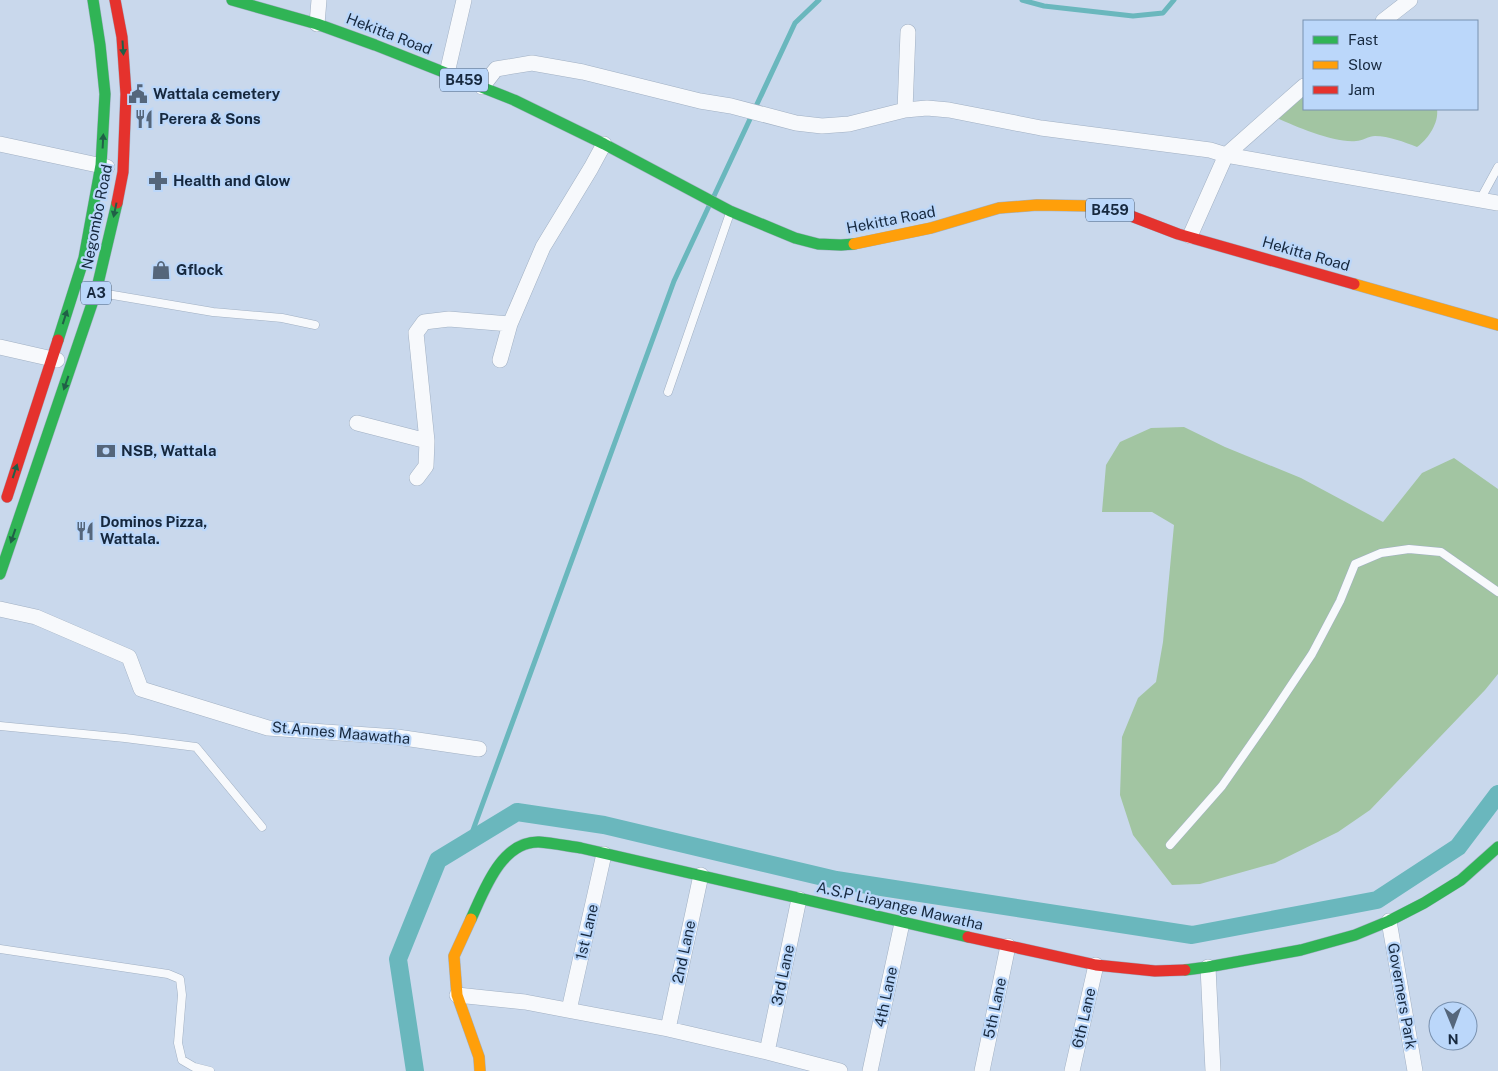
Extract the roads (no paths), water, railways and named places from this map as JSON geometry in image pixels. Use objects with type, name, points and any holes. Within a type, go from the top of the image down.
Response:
[{"type":"main road","name":"Negombo Road","points":[[3,509],[84,258],[102,165],[105,94],[93,0]]},
{"type":"main road","name":"Negombo Road","points":[[0,574],[96,292],[123,172],[126,94],[122,37],[115,0]]},
{"type":"main road","name":"Hekitta Road","points":[[232,0],[317,24],[514,100],[604,144],[730,211],[795,238],[818,244],[834,245],[881,240],[1000,208],[1037,205],[1095,206],[1126,214],[1178,234],[1498,325]]},
{"type":"main road","name":"A.S.P Liayange Mawatha","points":[[480,1071],[479,1057],[457,995],[454,956],[491,876],[515,848],[537,842],[580,848],[902,923],[1096,965],[1155,970],[1181,970],[1301,950],[1355,935],[1389,921],[1424,903],[1461,880],[1498,848]]},
{"type":"street","points":[[317,24],[319,0]]},
{"type":"street","points":[[447,73],[464,0]]},
{"type":"street","points":[[1384,20],[1410,0]]},
{"type":"street","points":[[905,110],[908,32]]},
{"type":"street","points":[[482,87],[496,69],[532,63],[583,72],[700,102],[731,106],[796,123],[822,126],[848,124],[905,110],[928,108],[949,110],[1041,128],[1210,150],[1226,156],[1498,203]]},
{"type":"street","points":[[1190,236],[1226,156],[1303,87]]},
{"type":"street","points":[[0,144],[102,165],[123,172]]},
{"type":"street","points":[[500,360],[510,324],[544,247],[604,144]]},
{"type":"street","points":[[417,478],[426,466],[427,441],[416,333],[424,322],[432,321],[449,320],[510,324]]},
{"type":"street","points":[[0,347],[72,364]]},
{"type":"street","points":[[357,423],[427,441]]},
{"type":"street","name":"St.Annes Maawatha","points":[[0,609],[36,617],[129,657],[141,689],[268,728],[397,737],[479,749]]},
{"type":"street","name":"1st Lane","points":[[569,1010],[604,854]]},
{"type":"street","name":"2nd Lane","points":[[668,1029],[701,875]]},
{"type":"street","name":"3rd Lane","points":[[767,1052],[799,899]]},
{"type":"street","name":"Governers Park","points":[[1389,921],[1415,1071]]},
{"type":"street","name":"4th Lane","points":[[870,1071],[902,923]]},
{"type":"street","name":"5th Lane","points":[[982,1071],[1008,946]]},
{"type":"street","name":"6th Lane","points":[[1072,1071],[1096,965]]},
{"type":"street","points":[[1208,966],[1212,1071]]},
{"type":"street","points":[[457,995],[525,1002],[668,1029],[840,1071]]},
{"type":"lane","points":[[1480,200],[1498,166]]},
{"type":"lane","points":[[668,392],[730,211]]},
{"type":"lane","points":[[96,292],[213,312],[282,318],[315,325]]},
{"type":"lane","points":[[1170,844],[1222,786],[1312,654],[1340,601],[1355,564],[1380,553],[1409,549],[1441,552],[1498,592]]},
{"type":"lane","points":[[0,726],[196,747],[262,827]]},
{"type":"lane","points":[[0,949],[168,974],[180,979],[182,995],[178,1043],[182,1060],[194,1067],[210,1071]]},
{"type":"waterway","points":[[714,196],[795,23],[819,0]]},
{"type":"waterway","points":[[1022,0],[1044,6],[1133,16],[1163,13],[1174,0]]},
{"type":"waterway","points":[[469,841],[674,281],[709,206]]},
{"type":"waterway","points":[[415,1071],[398,959],[438,860],[517,812],[604,825],[836,880],[1192,935],[1377,900],[1458,847],[1498,794]]},
{"type":"place","name":"Wattala cemetery","points":[[138,94]]},
{"type":"place","name":"Perera & Sons","points":[[144,119]]},
{"type":"place","name":"Health and Glow","points":[[158,181]]},
{"type":"place","name":"Gflock","points":[[161,270]]},
{"type":"place","name":"NSB, Wattala","points":[[106,451]]},
{"type":"place","name":"Dominos Pizza, Wattala.","points":[[85,531]]}]
